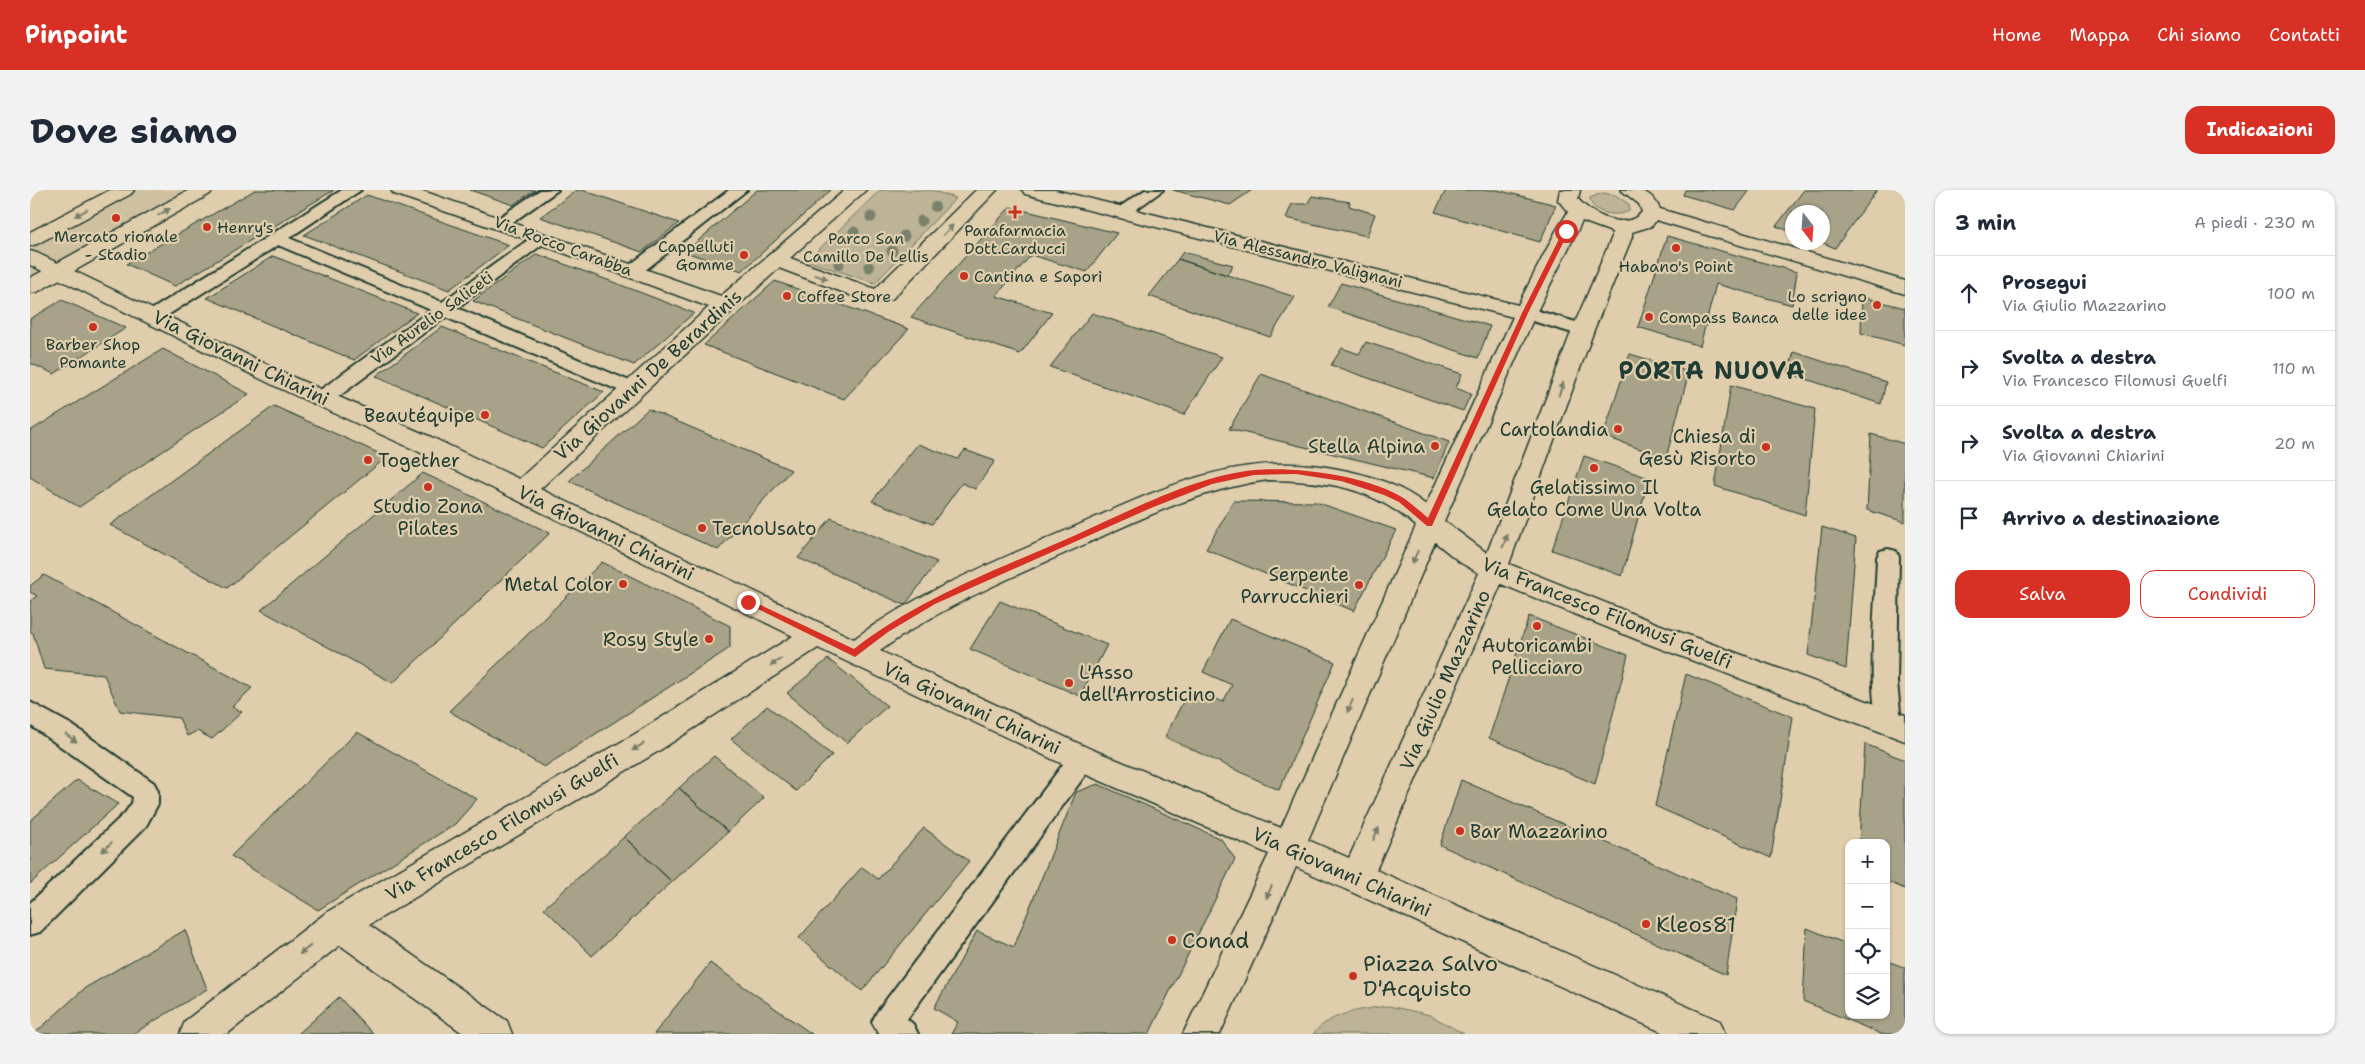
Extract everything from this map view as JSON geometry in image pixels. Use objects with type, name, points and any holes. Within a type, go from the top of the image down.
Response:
[{"type":"street","points":[[30,240],[124,190]]},
{"type":"street","points":[[30,287],[203,190]]},
{"type":"street","name":"Via Rocco Carabba","points":[[401,190],[541,238],[724,305]]},
{"type":"street","name":"Via Giovanni De Berardinis","points":[[522,491],[724,305],[856,190]]},
{"type":"street","points":[[775,260],[874,296],[885,294],[987,190]]},
{"type":"street","name":"Via Alessandro Valignani","points":[[1032,190],[1525,313]]},
{"type":"street","points":[[1638,192],[1647,201],[1652,213]]},
{"type":"street","points":[[1570,196],[1598,222],[1622,227],[1643,223],[1652,213]]},
{"type":"street","points":[[1201,1034],[1264,903],[1430,524],[1525,313],[1566,231],[1570,196]]},
{"type":"street","points":[[1652,213],[1905,288]]},
{"type":"street","name":"Via Giulio Mazzarino","points":[[1356,879],[1494,569],[1583,330],[1622,236],[1622,227]]},
{"type":"street","name":"Via Giovanni Chiarini","points":[[30,257],[522,491],[855,654],[1082,759],[1288,847],[1668,1026],[1707,1034]]},
{"type":"street","name":"Via Francesco Filomusi Guelfi","points":[[855,654],[885,630],[932,602],[1148,506],[1211,482],[1263,472],[1296,471],[1342,478],[1386,493],[1402,500],[1458,548],[1494,569],[1659,636],[1897,725]]},
{"type":"street","name":"Via Francesco Filomusi Guelfi","points":[[198,1034],[339,924],[646,743],[817,635]]},
{"type":"street","points":[[339,924],[494,1034]]},
{"type":"lane","points":[[154,316],[354,190]]},
{"type":"lane","points":[[500,224],[550,190]]},
{"type":"lane","points":[[1120,213],[1155,190]]},
{"type":"lane","points":[[633,271],[734,191]]},
{"type":"lane","points":[[275,238],[632,389]]},
{"type":"lane","name":"Via Aurelio Saliceti","points":[[323,398],[541,238]]},
{"type":"lane","name":"Via Alessandro Valignani","points":[[1525,313],[1583,330]]},
{"type":"lane","points":[[1888,557],[1885,682],[1897,725]]},
{"type":"lane","points":[[30,712],[64,732],[145,791],[147,799],[143,809],[134,821],[30,922]]},
{"type":"lane","points":[[903,1034],[887,1022],[1082,759]]},
{"type":"shaded area","name":"Mercato rionale - Stadio","points":[[127,190],[203,190],[30,286],[30,245]]},
{"type":"green space","name":"Parco San Camillo De Lellis","points":[[880,190],[930,190],[956,198],[875,283],[807,261]]},
{"type":"green space","points":[[1602,193],[1615,195],[1629,204],[1629,211],[1611,214],[1599,211],[1591,203],[1590,198]]},
{"type":"green space","points":[[1389,1006],[1430,1015],[1464,1034],[1313,1034],[1320,1027],[1338,1016],[1358,1010]]},
{"type":"building","points":[[255,190],[334,190],[175,286],[126,264]]},
{"type":"building","points":[[470,190],[535,190],[513,205]]},
{"type":"building","points":[[577,190],[582,190],[679,223],[642,252],[540,217]]},
{"type":"building","points":[[757,190],[831,190],[742,271],[685,252]]},
{"type":"building","points":[[1173,190],[1252,190],[1230,205]]},
{"type":"building","points":[[1446,190],[1497,190],[1556,205],[1540,242],[1435,212]]},
{"type":"building","points":[[1685,190],[1750,190],[1735,210],[1683,195]]},
{"type":"building","points":[[1804,190],[1877,190],[1835,248],[1830,246],[1830,205],[1792,205]]},
{"type":"building","points":[[367,195],[509,245],[449,290],[304,235]]},
{"type":"building","points":[[1312,196],[1350,202],[1349,206],[1375,214],[1367,236],[1286,218],[1292,204],[1307,204]]},
{"type":"building","points":[[1010,207],[1117,233],[1087,272],[1031,255],[996,296],[1052,313],[1020,354],[911,317]]},
{"type":"building","points":[[1785,214],[1785,229],[1776,226]]},
{"type":"building","points":[[1667,236],[1797,272],[1792,305],[1716,284],[1700,346],[1638,327]]},
{"type":"building","points":[[1183,252],[1233,265],[1227,275],[1178,259]]},
{"type":"building","points":[[537,254],[694,313],[634,365],[473,301]]},
{"type":"building","points":[[273,256],[417,313],[354,360],[207,298]]},
{"type":"building","points":[[1178,259],[1295,297],[1270,337],[1149,296]]},
{"type":"building","points":[[775,281],[909,329],[844,399],[704,345]]},
{"type":"building","points":[[1341,283],[1490,326],[1478,358],[1328,307]]},
{"type":"building","points":[[1862,297],[1905,308],[1905,345],[1861,333]]},
{"type":"building","points":[[62,300],[126,328],[54,374],[30,363],[30,319]]},
{"type":"building","points":[[1092,313],[1222,357],[1184,415],[1050,367]]},
{"type":"building","points":[[442,327],[604,392],[542,448],[376,376]]},
{"type":"building","points":[[1366,342],[1462,374],[1456,388],[1471,394],[1463,411],[1331,365],[1342,348],[1359,354]]},
{"type":"building","points":[[163,349],[249,394],[79,507],[30,477],[30,431]]},
{"type":"building","points":[[1794,352],[1886,382],[1881,404],[1788,373]]},
{"type":"building","points":[[1630,354],[1689,372],[1666,458],[1603,436]]},
{"type":"building","points":[[1261,374],[1449,442],[1434,478],[1229,429]]},
{"type":"building","name":"Chiesa di Gesù Risorto","points":[[1731,385],[1815,409],[1805,515],[1715,486]]},
{"type":"building","points":[[274,406],[387,457],[227,588],[110,525]]},
{"type":"building","points":[[648,409],[791,470],[718,550],[569,481]]},
{"type":"building","points":[[1871,434],[1905,444],[1905,522],[1867,510]]},
{"type":"building","points":[[918,444],[958,459],[965,450],[995,461],[975,489],[962,483],[932,524],[872,501]]},
{"type":"building","points":[[1584,456],[1649,478],[1622,576],[1552,550]]},
{"type":"building","points":[[423,473],[550,533],[393,683],[261,610]]},
{"type":"building","points":[[1234,501],[1316,502],[1396,530],[1354,611],[1206,549]]},
{"type":"building","points":[[831,518],[937,562],[905,605],[798,558]]},
{"type":"building","points":[[1822,527],[1856,538],[1846,669],[1808,655]]},
{"type":"building","points":[[602,562],[730,626],[730,648],[544,767],[449,711]]},
{"type":"building","points":[[44,575],[252,688],[232,707],[242,712],[212,739],[197,731],[187,736],[179,718],[120,711],[104,675],[44,669],[33,633],[30,632],[30,601],[37,596],[30,592],[30,586]]},
{"type":"building","points":[[1000,601],[1107,645],[1080,696],[970,649]]},
{"type":"building","points":[[1529,616],[1628,655],[1595,784],[1489,738]]},
{"type":"building","points":[[1230,619],[1335,662],[1279,790],[1165,737],[1190,688],[1223,702],[1232,685],[1203,672]]},
{"type":"building","points":[[828,659],[887,706],[847,743],[787,693]]},
{"type":"building","points":[[1686,674],[1793,717],[1771,858],[1655,806]]},
{"type":"building","points":[[767,706],[832,755],[796,791],[731,739]]},
{"type":"building","points":[[357,732],[477,799],[455,824],[318,910],[231,856]]},
{"type":"building","points":[[1865,744],[1905,760],[1905,889],[1890,883],[1890,839],[1859,839]]},
{"type":"building","points":[[714,756],[764,798],[728,832],[679,788]]},
{"type":"building","points":[[77,780],[118,804],[30,884],[30,821]]},
{"type":"building","points":[[1461,780],[1737,899],[1726,975],[1440,845]]},
{"type":"building","points":[[1098,784],[1221,839],[1235,859],[1149,1034],[951,1034],[958,1022],[934,1008],[977,931],[1014,947],[1076,792]]},
{"type":"building","points":[[679,788],[728,832],[672,882],[624,837]]},
{"type":"building","points":[[924,828],[969,861],[862,991],[799,938],[862,867],[878,879]]},
{"type":"building","points":[[624,837],[672,882],[592,956],[544,908]]},
{"type":"building","points":[[1807,928],[1845,943],[1845,1019],[1803,1001]]},
{"type":"building","points":[[185,930],[207,989],[133,1034],[34,1034],[85,988]]},
{"type":"building","points":[[1890,962],[1905,968],[1905,1034],[1881,1034],[1846,1019],[1890,1019]]},
{"type":"building","points":[[710,963],[812,1034],[654,1034]]},
{"type":"building","points":[[339,997],[373,1034],[298,1034]]},
{"type":"place","name":"Parafarmacia Dott.Carducci","points":[[1015,212]]},
{"type":"place","name":"Mercato rionale - Stadio","points":[[116,218]]},
{"type":"place","name":"Henry's","points":[[207,227]]},
{"type":"place","name":"Habano's Point","points":[[1676,248]]},
{"type":"place","name":"Cappelluti Gomme","points":[[744,255]]},
{"type":"place","name":"Cantina e Sapori","points":[[964,276]]},
{"type":"place","name":"Coffee Store","points":[[787,296]]},
{"type":"place","name":"Lo scrigno delle idee","points":[[1877,305]]},
{"type":"place","name":"Compass Banca","points":[[1649,317]]},
{"type":"place","name":"Barber Shop Pomante","points":[[93,327]]},
{"type":"place","name":"Beautéquipe","points":[[485,415]]},
{"type":"place","name":"Cartolandia","points":[[1618,429]]},
{"type":"place","name":"Stella Alpina","points":[[1435,446]]},
{"type":"place","name":"Chiesa di Gesù Risorto","points":[[1766,447]]},
{"type":"place","name":"Together","points":[[368,460]]},
{"type":"place","name":"Gelatissimo Il Gelato Come Una Volta","points":[[1594,468]]},
{"type":"place","name":"Studio Zona Pilates","points":[[428,487]]},
{"type":"place","name":"TecnoUsato","points":[[702,528]]},
{"type":"place","name":"Metal Color","points":[[623,584]]},
{"type":"place","name":"Serpente Parrucchieri","points":[[1359,585]]},
{"type":"place","name":"Autoricambi Pellicciaro","points":[[1537,626]]},
{"type":"place","name":"Rosy Style","points":[[709,639]]},
{"type":"place","name":"L'Asso dell'Arrosticino","points":[[1069,683]]},
{"type":"place","name":"Bar Mazzarino","points":[[1460,831]]},
{"type":"place","name":"Kleos81","points":[[1646,924]]},
{"type":"place","name":"Conad","points":[[1172,940]]},
{"type":"place","name":"Piazza Salvo D'Acquisto","points":[[1353,976]]},
{"type":"district","name":"PORTA NUOVA","points":[[1712,371]]},
{"type":"route","points":[[748,602],[855,654],[885,630],[932,602],[1148,506],[1211,482],[1254,472],[1296,471],[1342,478],[1402,500],[1430,524],[1525,313],[1566,231]]}]
